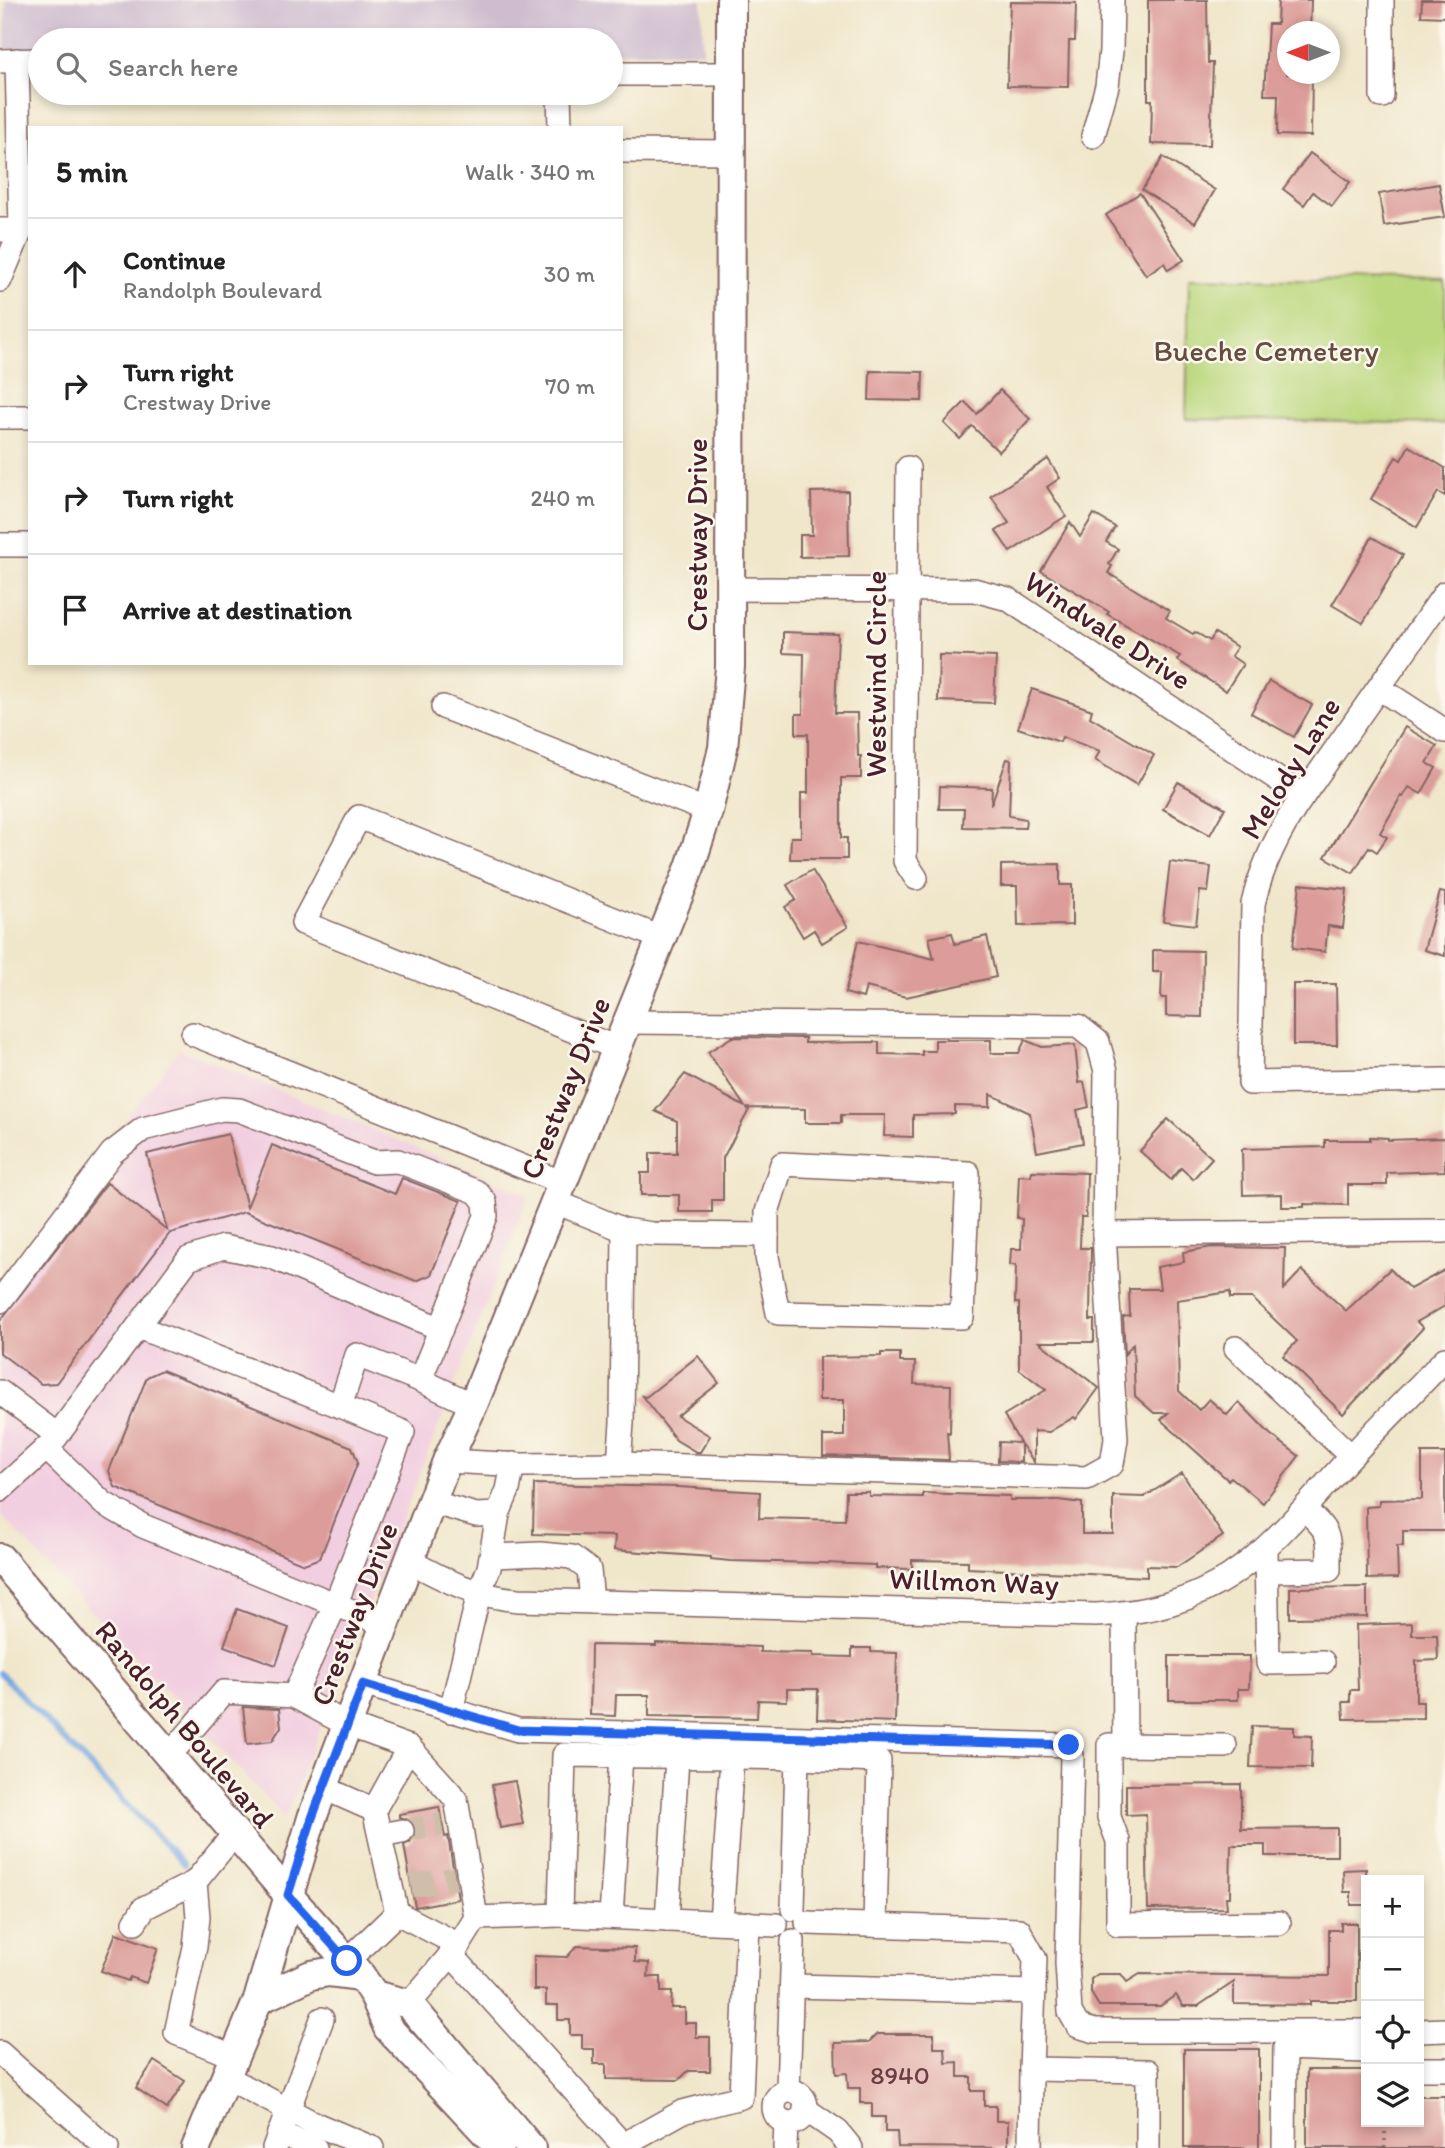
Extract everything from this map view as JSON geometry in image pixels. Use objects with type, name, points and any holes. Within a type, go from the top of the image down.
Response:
[{"type":"main road","name":"Crestway Drive","points":[[196,2148],[258,2000],[288,1895],[324,1788],[447,1461],[473,1405],[690,867],[708,811],[723,748],[730,667],[731,0]]},
{"type":"main road","name":"Randolph Boulevard","points":[[0,1558],[361,1977],[388,2028],[500,2148]]},
{"type":"main road","points":[[258,2000],[311,1975],[329,1972],[361,1977],[409,2004],[531,2148]]},
{"type":"main road","points":[[413,2055],[475,2148]]},
{"type":"street","points":[[1093,136],[1107,86],[1112,0]]},
{"type":"street","points":[[1382,0],[1382,96]]},
{"type":"street","points":[[0,280],[10,230],[25,203],[10,179],[8,60],[28,60]]},
{"type":"street","points":[[623,74],[730,74]]},
{"type":"street","points":[[559,105],[560,126]]},
{"type":"street","points":[[623,151],[730,152]]},
{"type":"street","points":[[0,417],[28,417]]},
{"type":"street","name":"Westwind Circle","points":[[908,468],[905,861],[916,878]]},
{"type":"street","points":[[0,545],[28,545]]},
{"type":"street","name":"Windvale Drive","points":[[729,589],[974,590],[1008,599],[1303,796]]},
{"type":"street","name":"Melody Lane","points":[[1445,593],[1283,825],[1270,852],[1257,886],[1254,904],[1250,1083],[1445,1080]]},
{"type":"street","points":[[1379,688],[1445,731]]},
{"type":"street","points":[[443,707],[708,811]]},
{"type":"street","points":[[617,1048],[303,923],[359,817],[661,938]]},
{"type":"street","points":[[447,1461],[1087,1478],[1112,1464],[1116,1439],[1104,1234],[1106,1071],[1098,1042],[1078,1026],[627,1022]]},
{"type":"street","points":[[193,1034],[559,1192],[624,1230],[652,1234],[767,1235]]},
{"type":"street","points":[[0,1301],[112,1153],[143,1129],[222,1109],[239,1110],[374,1162],[398,1161],[448,1178],[477,1192],[485,1202],[486,1216],[420,1380]]},
{"type":"street","points":[[782,1164],[968,1173],[962,1317],[778,1313],[767,1257],[767,1235],[767,1212],[782,1164]]},
{"type":"street","points":[[619,1464],[622,1423],[624,1230]]},
{"type":"street","points":[[1104,1234],[1445,1231]]},
{"type":"street","points":[[0,1490],[52,1441],[188,1259],[223,1247],[272,1257],[441,1329]]},
{"type":"street","points":[[138,1327],[403,1432],[335,1603],[294,1696]]},
{"type":"street","points":[[1236,1348],[1351,1456]]},
{"type":"street","points":[[340,1406],[357,1355],[473,1405]]},
{"type":"street","name":"Willmon Way","points":[[410,1561],[465,1589],[494,1598],[1124,1614],[1173,1604],[1242,1569],[1266,1560],[1304,1509],[1351,1456],[1445,1359]]},
{"type":"street","points":[[0,1392],[52,1441],[103,1503],[143,1526],[386,1625]]},
{"type":"street","points":[[451,1711],[479,1593],[492,1556],[498,1514],[508,1490],[513,1464]]},
{"type":"street","points":[[432,1502],[476,1515],[498,1514]]},
{"type":"street","points":[[1304,1509],[1324,1527],[1329,1536],[1329,1570],[1266,1560],[1268,1663],[1323,1662]]},
{"type":"street","points":[[492,1556],[540,1554],[572,1557],[589,1570],[592,1602]]},
{"type":"street","points":[[1124,1614],[1125,1745]]},
{"type":"street","points":[[363,1684],[518,1730],[1069,1745],[1072,1756],[1067,1962],[1070,2012],[1078,2025],[1095,2031],[1361,2031]]},
{"type":"street","points":[[169,1756],[224,1692],[294,1696],[348,1724],[409,1747],[456,1799],[451,1822],[462,1877],[476,1918]]},
{"type":"street","points":[[1225,1746],[1110,1745],[1110,1817],[1118,1841],[1118,1925],[1279,1923]]},
{"type":"street","points":[[374,1810],[409,1747]]},
{"type":"street","points":[[560,1915],[564,1755],[879,1761],[875,1925]]},
{"type":"street","points":[[611,1917],[621,1756]]},
{"type":"street","points":[[722,1922],[732,1757]]},
{"type":"street","points":[[667,1920],[677,1758]]},
{"type":"street","points":[[797,1759],[800,1916],[806,1933],[798,1940],[783,1939],[776,1925],[779,1915],[800,1916],[875,1925],[1020,1930],[1035,1959],[1030,2148]]},
{"type":"street","points":[[324,1788],[374,1810],[391,1833],[400,1897],[361,1977]]},
{"type":"street","points":[[135,1922],[144,1908],[195,1882],[235,1833]]},
{"type":"street","points":[[195,1882],[198,1917],[195,1947],[176,2033],[230,2067],[288,2111],[372,2148]]},
{"type":"street","points":[[400,1897],[455,1950],[623,2145],[682,2112],[741,2097],[783,2105],[798,2121],[806,2109],[838,2132],[851,2148]]},
{"type":"street","points":[[476,1918],[560,1915],[776,1925]]},
{"type":"street","points":[[409,2004],[455,1950],[476,1918]]},
{"type":"street","points":[[741,2097],[748,1923]]},
{"type":"street","points":[[785,2148],[783,2105],[793,1941]]},
{"type":"street","points":[[792,1986],[1034,1992]]},
{"type":"street","points":[[315,2148],[277,2140],[322,2019]]},
{"type":"street","points":[[1424,2031],[1445,2030]]},
{"type":"street","points":[[1284,2148],[1285,2048],[1361,2051]]},
{"type":"street","points":[[0,2053],[107,2148]]},
{"type":"street","points":[[1031,2069],[1148,2071],[1148,2148]]},
{"type":"street","points":[[1424,2069],[1445,2069]]},
{"type":"path","points":[[1385,2127],[1385,2148]]},
{"type":"shaded area","points":[[6,0],[702,0],[703,52],[623,52],[623,28],[28,28],[28,50],[5,50]]},
{"type":"shaded area","points":[[179,1049],[529,1195],[285,1818],[0,1514],[0,1287]]},
{"type":"green space","name":"Bueche Cemetery","points":[[1189,277],[1445,282],[1445,424],[1186,419]]},
{"type":"building","points":[[1148,0],[1207,0],[1208,63],[1213,63],[1210,145],[1151,144]]},
{"type":"building","points":[[1278,0],[1311,0],[1310,21],[1277,21]]},
{"type":"building","points":[[1422,0],[1445,0],[1445,17],[1421,16]]},
{"type":"building","points":[[1010,2],[1076,3],[1075,41],[1069,41],[1068,87],[1007,86]]},
{"type":"building","points":[[1268,24],[1277,24],[1277,84],[1312,84],[1311,136],[1277,135],[1278,95],[1264,95]]},
{"type":"building","points":[[1310,153],[1350,182],[1332,206],[1313,192],[1304,205],[1283,189]]},
{"type":"building","points":[[1163,157],[1215,190],[1195,223],[1142,190]]},
{"type":"building","points":[[1439,184],[1445,217],[1384,226],[1379,194]]},
{"type":"building","points":[[1140,193],[1184,260],[1168,270],[1164,263],[1146,275],[1106,215]]},
{"type":"building","points":[[870,371],[923,372],[922,401],[869,400]]},
{"type":"building","points":[[1000,390],[1030,419],[999,452],[972,426],[960,439],[944,423],[965,402],[977,414]]},
{"type":"building","points":[[1409,446],[1445,468],[1445,496],[1438,492],[1417,527],[1371,499],[1396,457],[1401,460]]},
{"type":"building","points":[[1048,459],[1060,478],[1047,487],[1066,516],[1010,552],[996,531],[1009,523],[991,496]]},
{"type":"building","points":[[848,491],[849,556],[800,557],[800,535],[812,535],[811,492]]},
{"type":"building","points":[[1094,514],[1115,527],[1106,542],[1118,549],[1109,564],[1112,566],[1108,573],[1170,611],[1166,618],[1193,634],[1195,632],[1210,641],[1215,633],[1237,647],[1231,656],[1243,664],[1226,691],[1177,660],[1180,656],[1107,614],[1109,612],[1041,571],[1070,522],[1080,537]]},
{"type":"building","points":[[1372,537],[1403,555],[1363,623],[1332,605]]},
{"type":"building","points":[[783,632],[838,634],[835,713],[857,713],[858,756],[861,756],[861,778],[841,778],[841,838],[847,838],[847,859],[790,859],[791,837],[801,837],[801,793],[808,793],[808,734],[796,734],[796,714],[803,714],[804,654],[783,653]]},
{"type":"building","points":[[939,655],[996,657],[994,703],[938,701]]},
{"type":"building","points":[[1269,681],[1312,705],[1294,737],[1251,713]]},
{"type":"building","points":[[1032,689],[1092,710],[1090,717],[1154,755],[1137,785],[1095,760],[1100,751],[1062,737],[1060,742],[1018,728]]},
{"type":"building","points":[[1405,727],[1437,746],[1427,763],[1436,768],[1421,794],[1409,787],[1403,797],[1401,796],[1380,833],[1387,837],[1377,852],[1369,847],[1353,873],[1325,857]]},
{"type":"building","points":[[1007,759],[1011,760],[1009,816],[1026,819],[1025,828],[963,827],[964,809],[939,809],[940,786],[992,788],[991,805]]},
{"type":"building","points":[[1178,782],[1225,808],[1210,835],[1163,809]]},
{"type":"building","points":[[1170,862],[1211,867],[1208,892],[1200,891],[1196,925],[1163,921]]},
{"type":"building","points":[[1060,864],[1060,885],[1072,885],[1072,925],[1018,926],[1017,886],[1001,886],[1001,865]]},
{"type":"building","points":[[812,870],[848,927],[822,943],[814,930],[803,937],[785,907],[796,900],[787,885]]},
{"type":"building","points":[[1300,884],[1347,889],[1343,928],[1328,926],[1325,952],[1293,948]]},
{"type":"building","points":[[1440,892],[1445,893],[1445,956],[1424,950]]},
{"type":"building","points":[[952,933],[955,944],[987,936],[996,977],[906,997],[866,987],[863,998],[845,993],[858,941],[934,959],[929,938]]},
{"type":"building","points":[[1153,950],[1203,951],[1202,1017],[1166,1016],[1166,998],[1161,998],[1162,972],[1153,972]]},
{"type":"building","points":[[1293,984],[1336,984],[1337,1045],[1293,1045]]},
{"type":"building","points":[[732,1037],[805,1038],[805,1043],[879,1042],[879,1054],[922,1055],[922,1051],[935,1051],[935,1040],[991,1040],[991,1053],[1019,1053],[1025,1040],[1042,1047],[1075,1045],[1079,1083],[1084,1082],[1089,1107],[1077,1110],[1083,1143],[1037,1152],[1030,1113],[990,1094],[990,1107],[955,1106],[955,1114],[913,1115],[913,1137],[884,1136],[885,1115],[841,1115],[841,1123],[805,1123],[805,1109],[747,1108],[749,1110],[723,1158],[723,1200],[712,1200],[712,1212],[679,1212],[679,1195],[641,1195],[641,1173],[650,1173],[650,1153],[677,1153],[677,1121],[655,1111],[685,1074],[745,1107],[708,1052]]},
{"type":"building","points":[[1168,1119],[1212,1158],[1193,1179],[1181,1168],[1171,1180],[1140,1151]]},
{"type":"building","points":[[228,1134],[247,1207],[272,1145],[395,1194],[402,1178],[461,1201],[431,1275],[416,1281],[245,1212],[170,1233],[56,1383],[41,1384],[0,1353],[0,1321],[107,1183],[167,1230],[147,1154]]},
{"type":"building","points":[[1370,1137],[1388,1140],[1445,1138],[1445,1171],[1387,1173],[1387,1185],[1348,1185],[1348,1205],[1304,1204],[1304,1207],[1282,1207],[1282,1194],[1243,1195],[1242,1149],[1325,1147],[1325,1140],[1370,1140]]},
{"type":"building","points":[[1032,1171],[1087,1173],[1086,1217],[1081,1217],[1080,1248],[1091,1248],[1090,1320],[1094,1320],[1094,1342],[1039,1342],[1099,1388],[1076,1419],[1074,1417],[1049,1432],[1034,1431],[1034,1462],[1021,1444],[1021,1462],[998,1461],[999,1442],[1020,1443],[1004,1415],[1046,1390],[1019,1369],[1016,1265],[1010,1265],[1011,1249],[1021,1249],[1022,1219],[1017,1218],[1019,1175],[1031,1176]]},
{"type":"building","points":[[1212,1247],[1285,1248],[1284,1289],[1302,1270],[1346,1311],[1390,1269],[1410,1289],[1445,1270],[1445,1306],[1417,1322],[1423,1328],[1343,1414],[1283,1356],[1297,1341],[1252,1298],[1230,1298],[1230,1292],[1177,1300],[1179,1391],[1199,1410],[1209,1399],[1227,1415],[1239,1402],[1270,1434],[1299,1456],[1263,1503],[1231,1477],[1228,1480],[1161,1420],[1168,1413],[1154,1413],[1135,1396],[1133,1344],[1125,1354],[1123,1317],[1130,1316],[1129,1289],[1160,1289],[1157,1267],[1184,1262],[1183,1252]]},
{"type":"building","points":[[881,1353],[900,1353],[900,1362],[915,1362],[914,1384],[951,1385],[950,1433],[947,1432],[949,1460],[823,1456],[823,1436],[844,1436],[844,1400],[819,1400],[819,1357],[881,1356]]},
{"type":"building","points":[[698,1356],[719,1383],[677,1416],[710,1436],[700,1452],[696,1452],[676,1440],[642,1396],[646,1397]]},
{"type":"building","points":[[162,1370],[352,1447],[358,1462],[320,1558],[304,1564],[115,1487],[109,1471],[147,1377]]},
{"type":"building","points":[[1422,1453],[1445,1453],[1445,1531],[1403,1531],[1403,1546],[1397,1546],[1398,1578],[1367,1579],[1366,1507],[1379,1506],[1379,1500],[1422,1499]]},
{"type":"building","points":[[1182,1473],[1223,1536],[1177,1567],[1147,1566],[1147,1577],[968,1568],[968,1561],[912,1560],[912,1569],[875,1568],[875,1565],[730,1561],[711,1557],[614,1550],[615,1536],[533,1534],[534,1484],[760,1492],[759,1518],[845,1520],[846,1492],[869,1492],[869,1496],[923,1497],[923,1493],[1010,1496],[1010,1500],[1058,1500],[1082,1503],[1082,1534],[1113,1534],[1113,1496],[1144,1497]]},
{"type":"building","points":[[1367,1587],[1367,1617],[1290,1618],[1290,1588]]},
{"type":"building","points":[[237,1609],[289,1628],[276,1665],[224,1646]]},
{"type":"building","points":[[1412,1623],[1412,1635],[1437,1635],[1438,1660],[1416,1661],[1416,1702],[1423,1702],[1423,1718],[1344,1719],[1343,1702],[1350,1702],[1350,1690],[1358,1690],[1356,1625]]},
{"type":"building","points":[[656,1643],[760,1647],[760,1652],[813,1653],[813,1656],[852,1657],[852,1648],[897,1653],[895,1722],[817,1719],[818,1689],[787,1689],[787,1701],[758,1700],[757,1718],[649,1716],[649,1695],[616,1695],[615,1716],[590,1715],[591,1645],[656,1646]]},
{"type":"building","points":[[1169,1656],[1250,1656],[1249,1689],[1238,1689],[1238,1700],[1169,1700]]},
{"type":"building","points":[[243,1707],[279,1709],[281,1727],[272,1741],[247,1744]]},
{"type":"building","points":[[1252,1726],[1294,1727],[1294,1735],[1312,1736],[1311,1768],[1250,1767]]},
{"type":"building","points":[[515,1781],[523,1824],[500,1828],[492,1785]]},
{"type":"building","points":[[1241,1784],[1241,1829],[1337,1828],[1337,1856],[1265,1856],[1265,1845],[1231,1845],[1230,1897],[1226,1897],[1227,1908],[1148,1909],[1146,1814],[1126,1815],[1126,1785]]},
{"type":"building","points":[[439,1807],[445,1837],[448,1836],[458,1899],[415,1907],[404,1845],[415,1836],[416,1828],[412,1821],[399,1817],[399,1814]]},
{"type":"building","points":[[1366,1869],[1366,1875],[1361,1875],[1361,1905],[1351,1905],[1351,1892],[1344,1892],[1343,1870]]},
{"type":"building","points":[[1341,1923],[1357,1923],[1357,2001],[1310,2001],[1310,2005],[1234,2004],[1234,1982],[1198,2006],[1183,2006],[1176,1995],[1160,2006],[1099,2006],[1091,1993],[1091,1979],[1098,1974],[1121,1974],[1127,1982],[1140,1974],[1329,1976],[1329,1930],[1341,1930]]},
{"type":"building","points":[[116,1933],[158,1948],[146,1983],[130,1977],[128,1981],[101,1971]]},
{"type":"building","points":[[577,1946],[635,1948],[635,1962],[649,1963],[648,1977],[661,1977],[661,1992],[672,1992],[671,2008],[685,2008],[685,2023],[696,2023],[696,2037],[710,2037],[710,2071],[688,2071],[679,2080],[606,2079],[606,2064],[594,2064],[594,2049],[582,2049],[582,2035],[570,2035],[570,2020],[558,2020],[558,2005],[546,2005],[546,1990],[534,1990],[534,1956],[567,1957]]},
{"type":"building","points":[[877,2034],[934,2034],[934,2048],[945,2048],[946,2063],[958,2062],[958,2077],[971,2077],[971,2091],[984,2091],[984,2106],[996,2106],[996,2121],[1008,2121],[1008,2148],[898,2147],[897,2132],[885,2132],[885,2117],[872,2117],[872,2103],[860,2103],[860,2088],[848,2088],[847,2073],[836,2074],[835,2043],[869,2042]]},
{"type":"building","points":[[1184,2049],[1259,2049],[1259,2148],[1184,2148]]},
{"type":"building","points":[[154,2061],[185,2081],[167,2109],[136,2088]]},
{"type":"building","points":[[1307,2070],[1361,2070],[1361,2127],[1424,2127],[1424,2096],[1445,2096],[1445,2148],[1307,2148]]},
{"type":"waterway","points":[[0,1673],[184,1864]]},
{"type":"tunnel","points":[[402,1831],[442,1824]]},
{"type":"tunnel","points":[[411,1886],[455,1878]]},
{"type":"route","points":[[347,1961],[288,1895],[312,1818],[363,1684],[518,1730],[1069,1745]]}]
